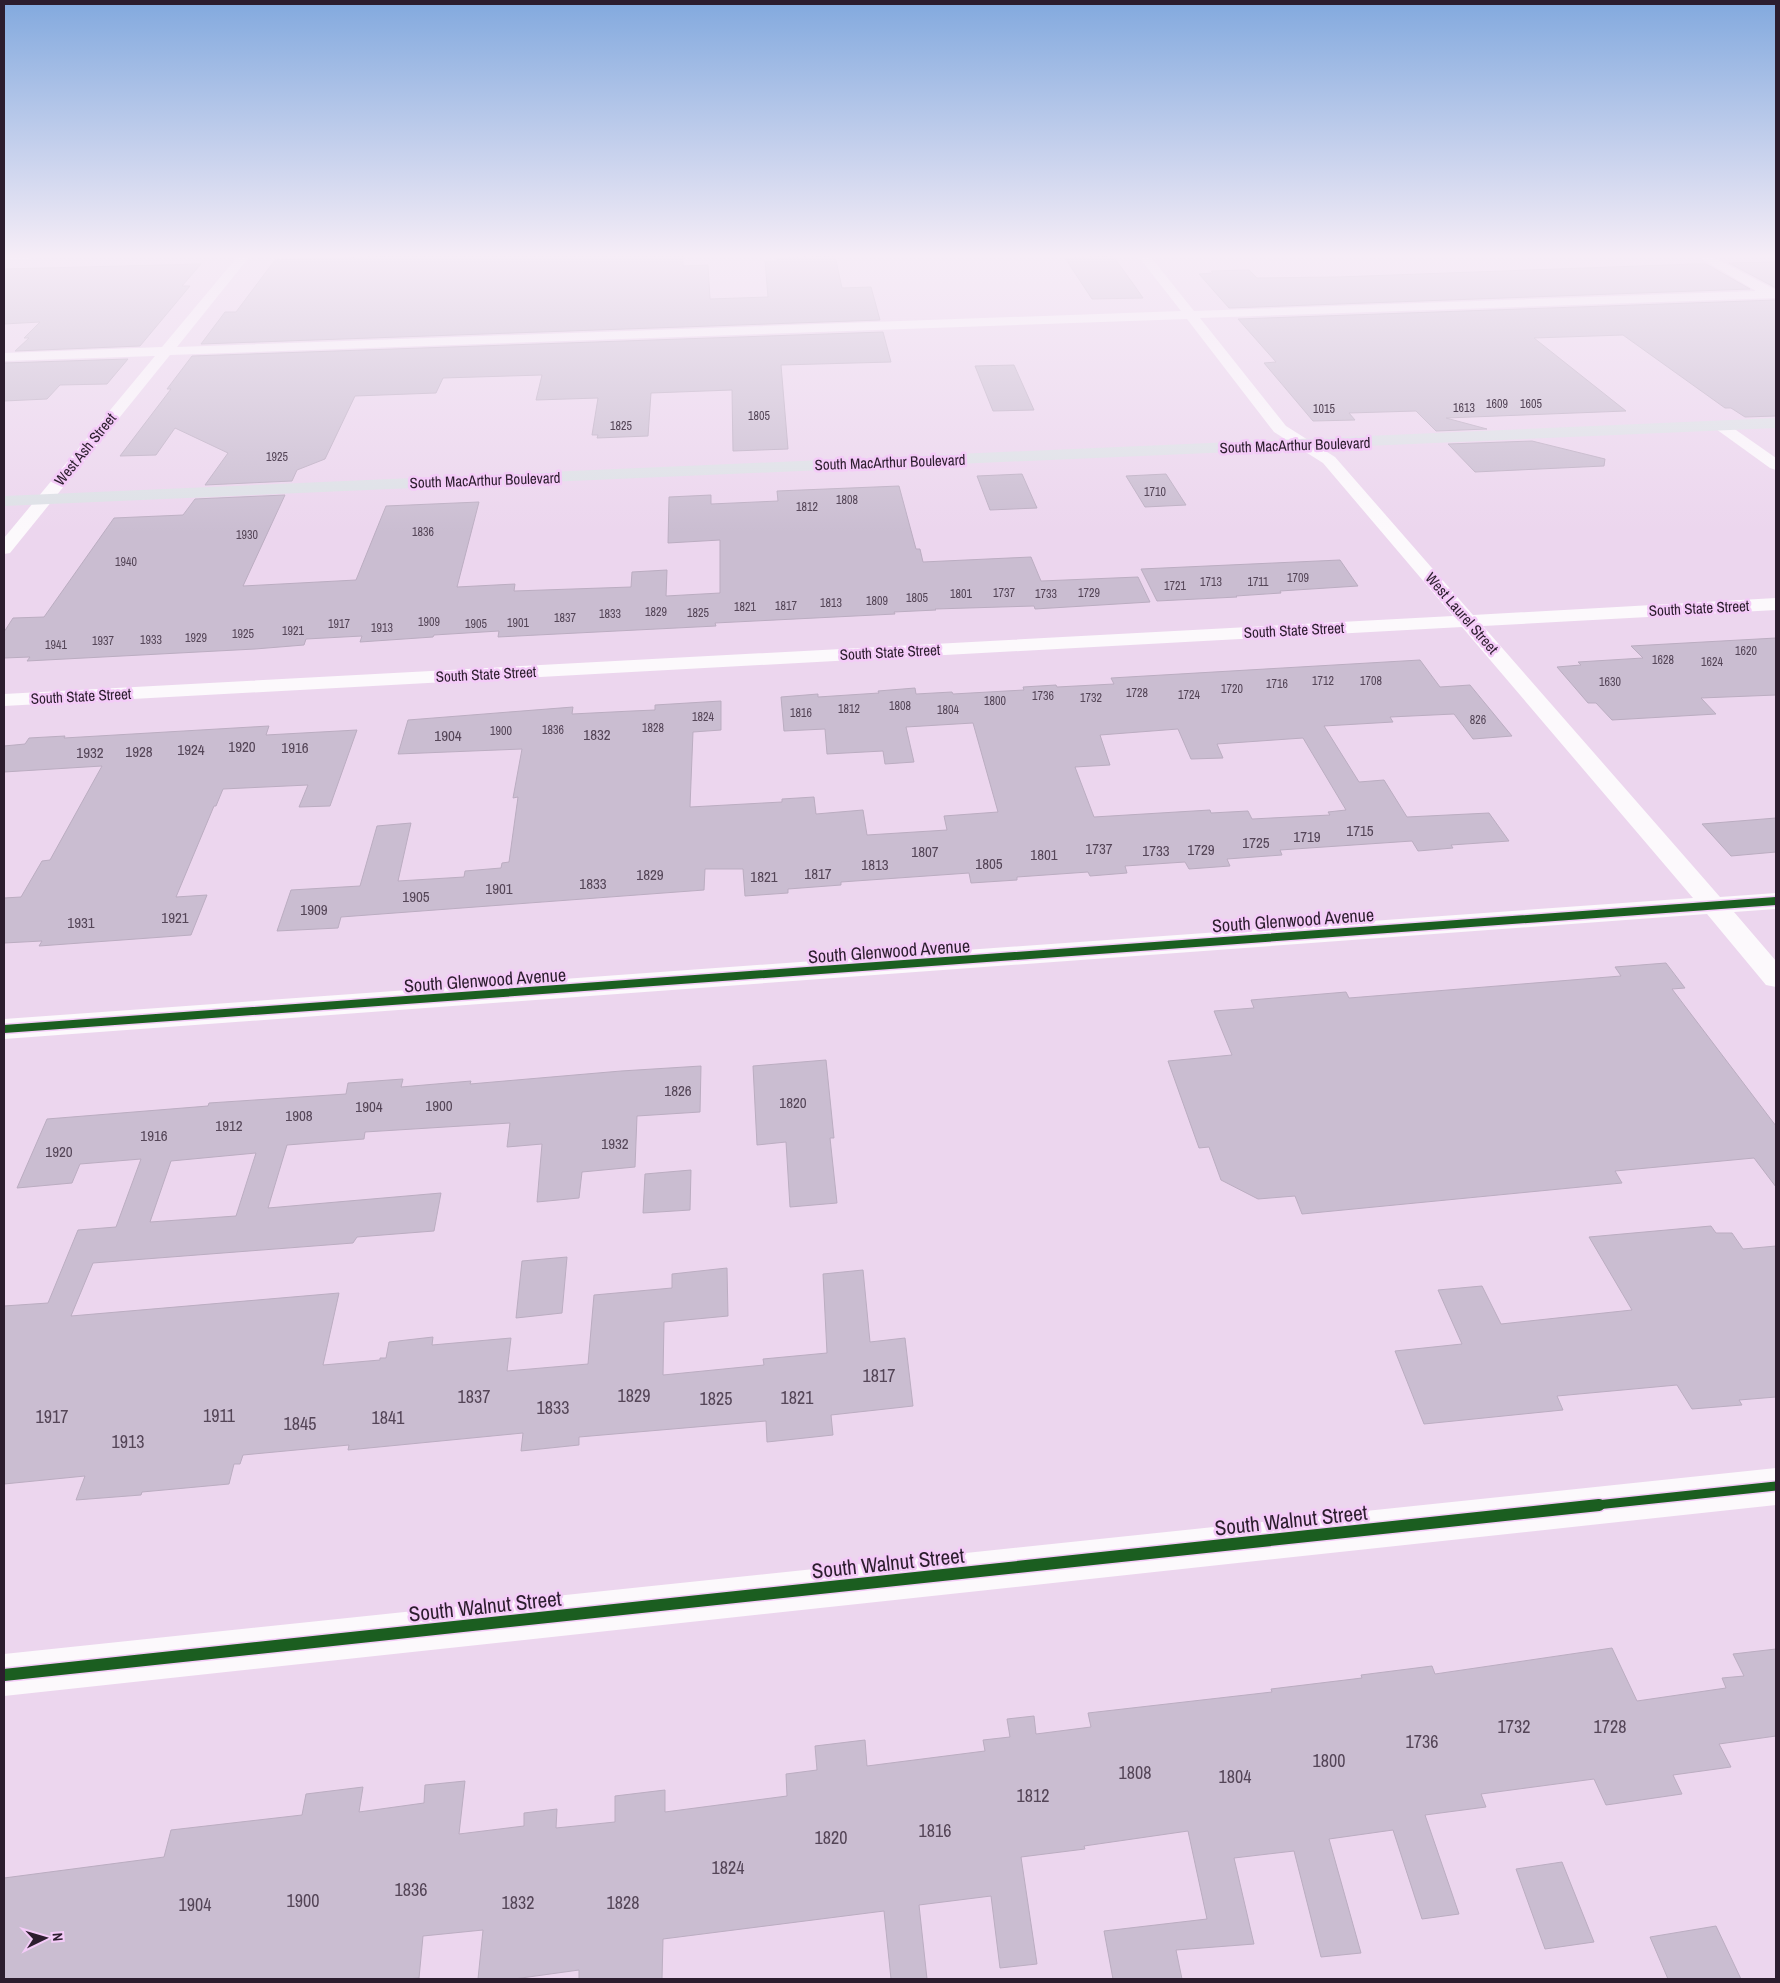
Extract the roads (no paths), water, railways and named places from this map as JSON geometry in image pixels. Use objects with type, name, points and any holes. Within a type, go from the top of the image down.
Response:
[{"type":"main road","name":"South MacArthur Boulevard","points":[[4,501],[1776,423]]},
{"type":"street","name":"West Ash Street","points":[[4,550],[167,349]]},
{"type":"street","points":[[4,357],[260,349]]},
{"type":"street","name":"West Laurel Street","points":[[1217,349],[1280,428],[1330,460],[1776,978]]},
{"type":"street","points":[[1721,426],[1776,465]]},
{"type":"street","name":"South State Street","points":[[4,700],[1776,604]]},
{"type":"street","name":"South Glenwood Avenue","points":[[4,1029],[1776,901]]},
{"type":"street","name":"South Walnut Street","points":[[4,1675],[1776,1486]]}]
